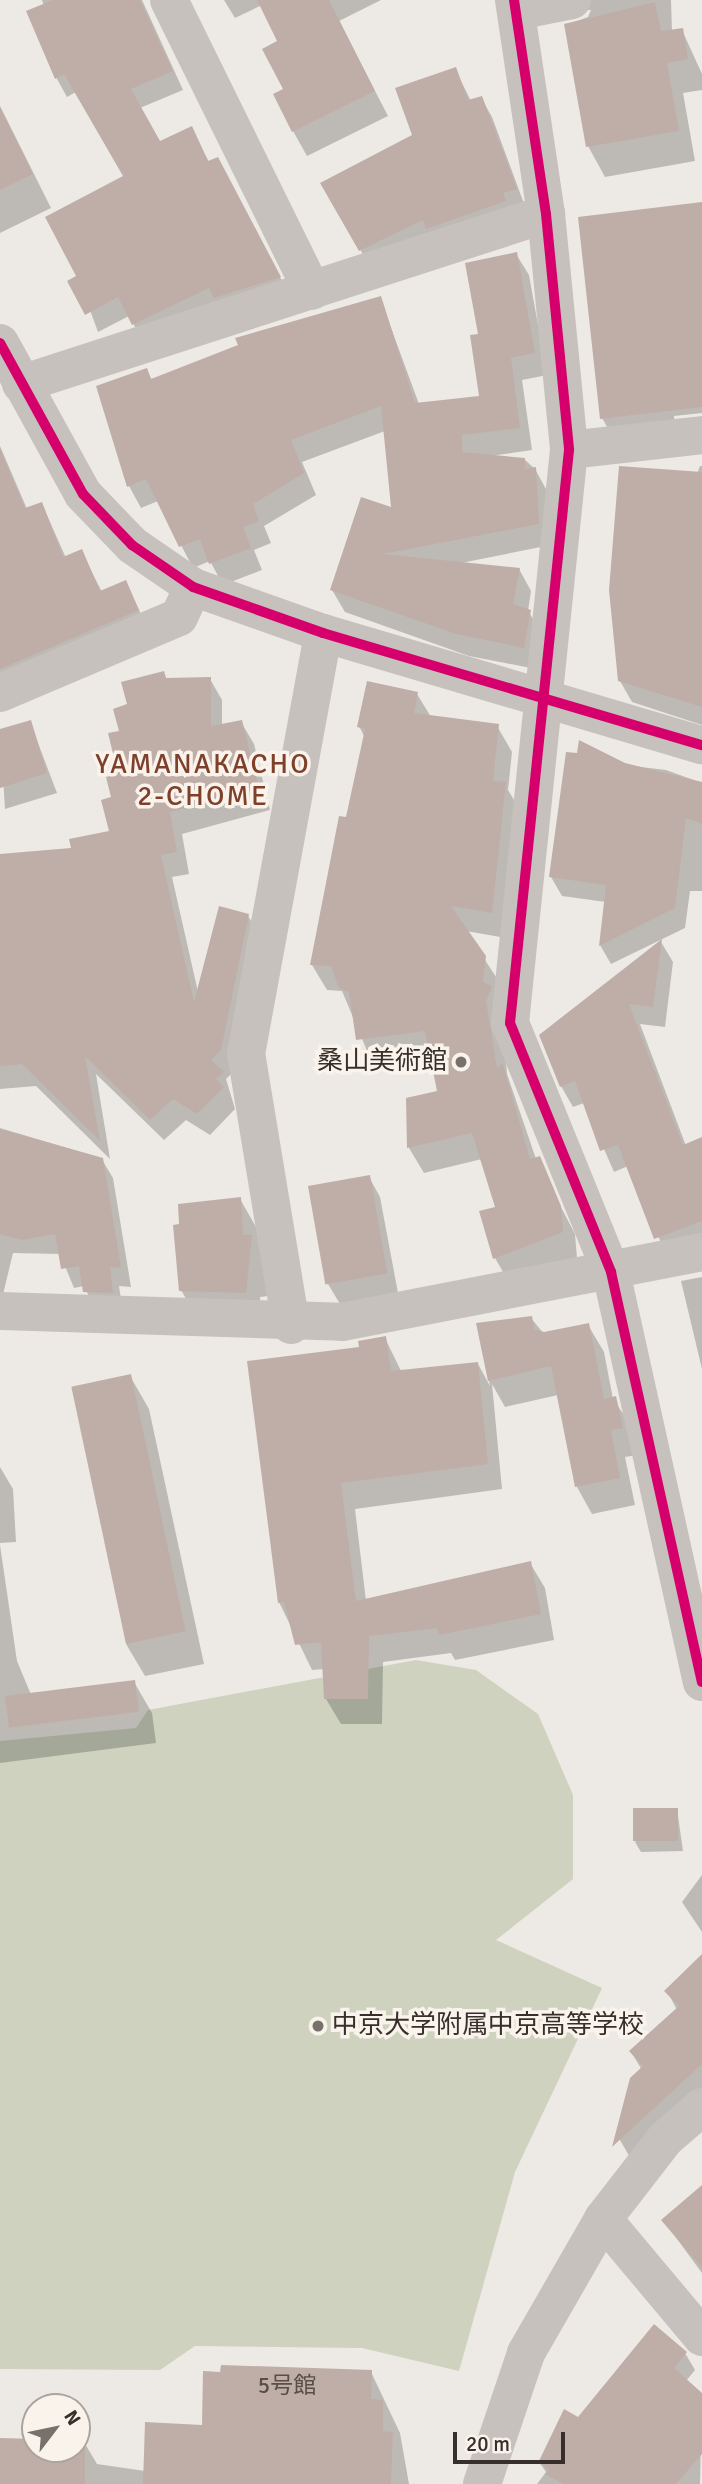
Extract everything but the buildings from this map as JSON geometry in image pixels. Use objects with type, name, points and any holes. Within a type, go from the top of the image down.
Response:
[{"type":"street","points":[[169,0],[312,291]]},
{"type":"street","points":[[572,0],[516,5],[546,214],[569,450],[510,1023],[611,1272],[702,1682]]},
{"type":"street","points":[[21,384],[546,214]]},
{"type":"street","points":[[0,343],[65,466],[106,521],[193,587],[324,633],[545,695],[702,745]]},
{"type":"street","points":[[569,450],[702,435]]},
{"type":"street","points":[[0,693],[179,617],[193,587]]},
{"type":"street","points":[[291,1325],[246,1054],[324,633]]},
{"type":"street","points":[[0,1311],[197,1314],[291,1325],[342,1322],[611,1272],[702,1252]]},
{"type":"street","points":[[482,2484],[526,2353],[603,2220],[665,2139],[702,2107]]},
{"type":"street","points":[[603,2220],[702,2337]]},
{"type":"green space","name":"中京大学附属中京高等学校","points":[[416,1660],[476,1670],[538,1714],[573,1795],[573,1879],[496,1940],[602,1988],[515,2172],[459,2371],[362,2348],[195,2346],[160,2370],[0,2369],[0,1741],[136,1728],[148,1710]]},
{"type":"cycle path","points":[[514,0],[546,214],[569,450],[510,1023],[611,1272],[702,1682]]},
{"type":"cycle path","points":[[0,343],[83,494],[132,545],[193,587],[323,633],[702,745]]},
{"type":"place","name":"桑山美術館","points":[[461,1062]]},
{"type":"place","name":"中京大学附属中京高等学校","points":[[318,2026]]},
{"type":"district","name":"YAMANAKACHO 2-CHOME","points":[[203,780]]}]
